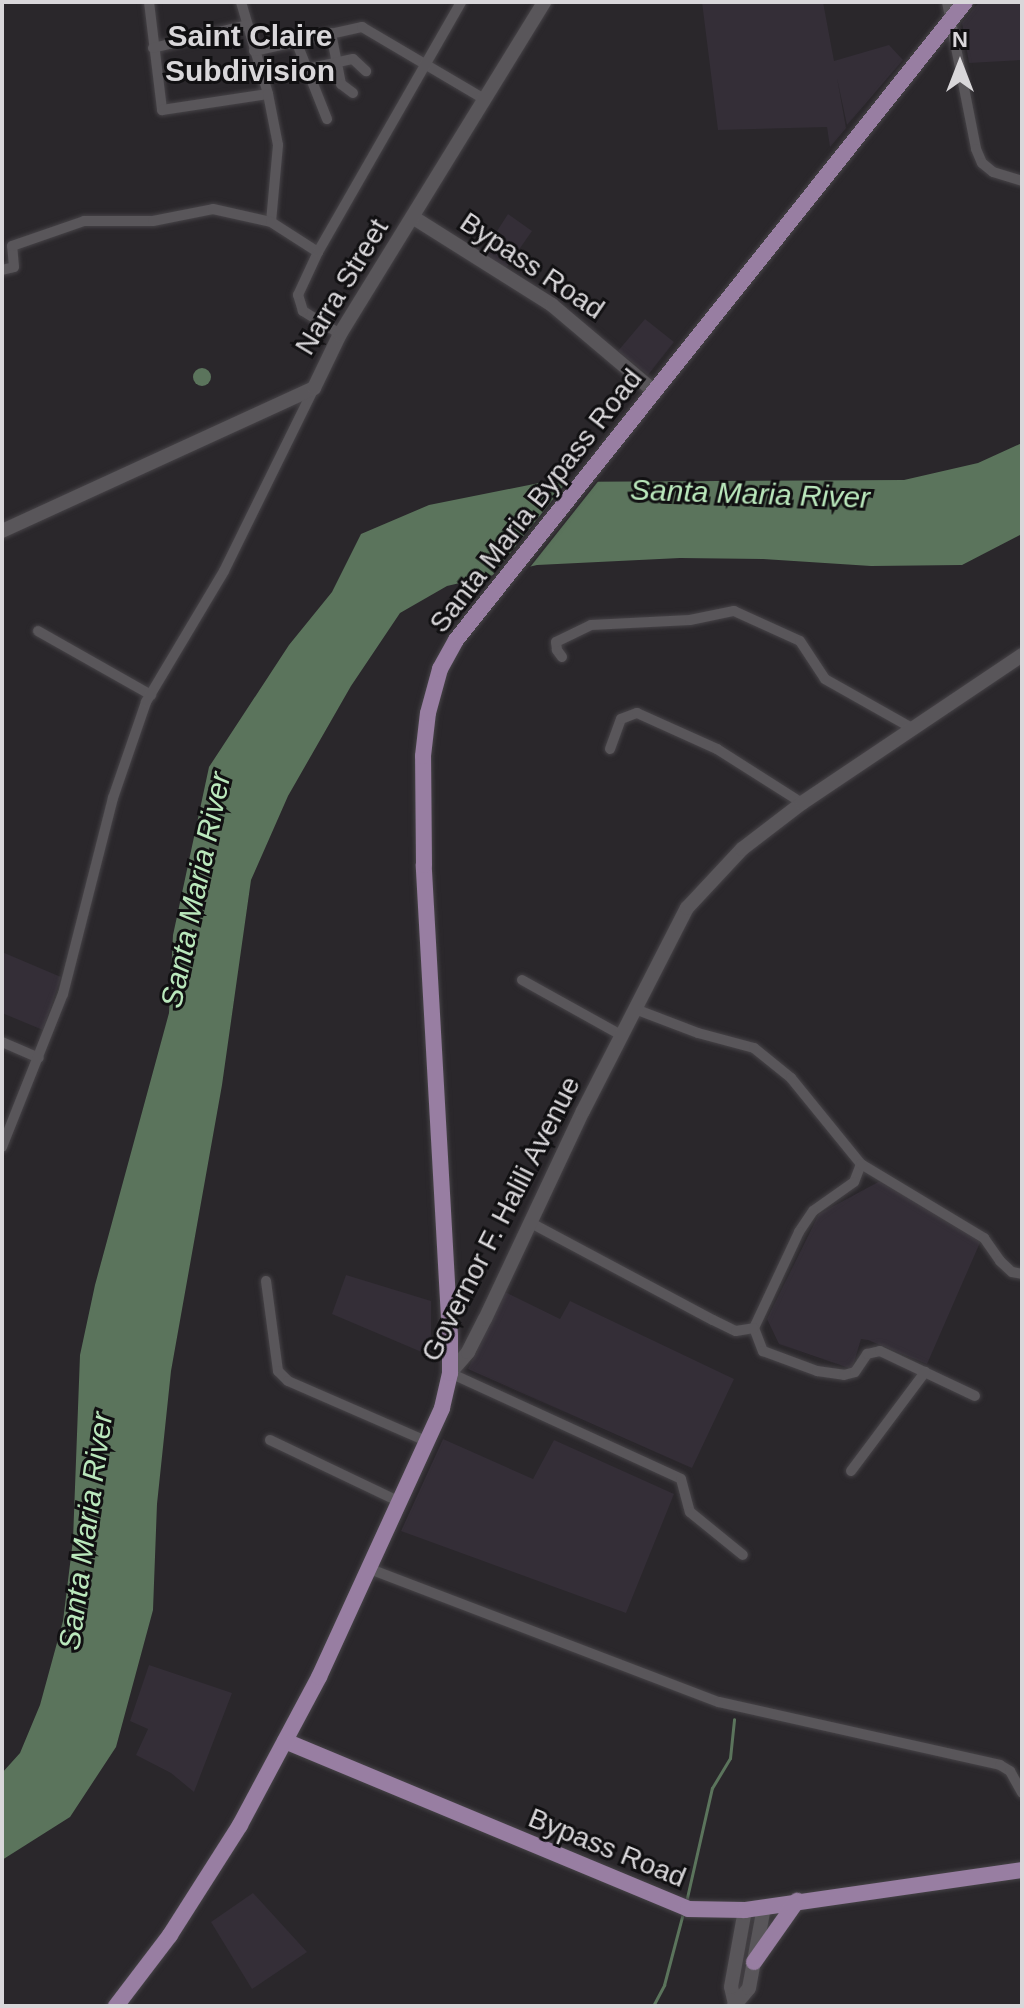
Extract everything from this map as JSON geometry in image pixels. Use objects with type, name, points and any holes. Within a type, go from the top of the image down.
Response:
[{"type":"main road","name":"Narra Street","points":[[2,531],[314,388],[340,334],[544,2]]},
{"type":"main road","name":"Santa Maria Bypass Road","points":[[450,1373],[424,865],[423,756],[428,713],[440,669],[479,613],[965,2]]},
{"type":"main road","name":"Bypass Road","points":[[414,218],[552,305],[655,392]]},
{"type":"main road","name":"Governor F. Halili Avenue","points":[[116,2006],[170,1935],[218,1863],[285,1741],[370,1569],[428,1442],[442,1408],[450,1373],[468,1352],[621,1035],[694,899],[742,849],[802,803],[1022,655]]},
{"type":"main road","name":"Bypass Road","points":[[285,1741],[680,1906],[745,1910],[1022,1870]]},
{"type":"main road","points":[[754,1962],[797,1901]]},
{"type":"main road","points":[[734,2005],[749,1988],[764,1907]]},
{"type":"main road","points":[[734,2005],[731,1987],[745,1910]]},
{"type":"street","points":[[150,2],[162,110],[268,94]]},
{"type":"street","points":[[241,2],[268,94],[278,145],[271,222]]},
{"type":"street","points":[[340,334],[303,311],[298,295],[318,252],[461,2]]},
{"type":"street","points":[[947,2],[976,149],[982,163],[993,172],[1022,181]]},
{"type":"street","points":[[153,48],[247,25]]},
{"type":"street","points":[[254,51],[362,27],[484,99]]},
{"type":"street","points":[[331,33],[341,84],[353,93]]},
{"type":"street","points":[[296,41],[327,119]]},
{"type":"street","points":[[307,69],[353,59],[366,71]]},
{"type":"street","points":[[2,270],[14,267],[12,246],[84,221],[153,221],[213,209],[271,222],[318,252]]},
{"type":"street","points":[[2,1147],[63,994],[113,798],[151,695],[224,571],[314,388]]},
{"type":"street","points":[[562,657],[556,642],[591,625],[690,620],[734,611],[800,641],[825,679],[912,728]]},
{"type":"street","points":[[38,631],[151,695]]},
{"type":"street","points":[[610,749],[621,719],[637,713],[717,749],[802,803]]},
{"type":"street","points":[[522,980],[621,1035]]},
{"type":"street","points":[[635,1009],[698,1033],[754,1048],[791,1078],[861,1164],[984,1238],[1000,1261],[1012,1272],[1022,1274]]},
{"type":"street","points":[[2,1042],[39,1058]]},
{"type":"street","points":[[861,1164],[854,1182],[808,1216],[754,1328],[763,1351],[817,1371],[844,1375],[855,1372],[867,1354],[874,1350],[975,1396]]},
{"type":"street","points":[[531,1223],[736,1331],[754,1328]]},
{"type":"street","points":[[266,1281],[278,1371],[288,1381],[428,1442]]},
{"type":"street","points":[[851,1471],[925,1372]]},
{"type":"street","points":[[450,1373],[681,1479],[690,1512],[743,1555]]},
{"type":"street","points":[[270,1440],[400,1502]]},
{"type":"street","points":[[370,1569],[719,1702],[1000,1765],[1010,1771],[1022,1793]]},
{"type":"shaded area","points":[[702,2],[823,2],[834,61],[889,45],[903,60],[847,125],[837,78],[846,128],[830,147],[827,127],[718,130]]},
{"type":"shaded area","points":[[979,2],[1022,2],[1022,60],[969,63],[962,23]]},
{"type":"shaded area","points":[[508,214],[532,231],[504,271],[481,256]]},
{"type":"shaded area","points":[[645,319],[674,342],[648,375],[618,351]]},
{"type":"shaded area","points":[[2,952],[61,977],[43,1030],[2,1013]]},
{"type":"shaded area","points":[[882,1180],[982,1238],[927,1364],[861,1339],[852,1369],[779,1344],[767,1319],[819,1214]]},
{"type":"shaded area","points":[[346,1275],[431,1301],[431,1356],[332,1314]]},
{"type":"shaded area","points":[[505,1292],[560,1319],[570,1301],[734,1379],[692,1468],[468,1369]]},
{"type":"shaded area","points":[[443,1439],[533,1479],[554,1440],[674,1494],[626,1613],[401,1531]]},
{"type":"shaded area","points":[[149,1665],[232,1693],[194,1792],[171,1773],[136,1755],[148,1729],[130,1721]]},
{"type":"shaded area","points":[[253,1893],[307,1952],[252,1989],[211,1922]]},
{"type":"water","points":[[202,368],[211,377],[202,386],[193,377]]},
{"type":"water","name":"Santa Maria River","points":[[1022,443],[1022,534],[962,565],[871,566],[763,559],[680,558],[537,565],[447,586],[400,613],[351,686],[288,796],[251,880],[222,1085],[171,1371],[157,1504],[153,1610],[116,1747],[70,1817],[2,1860],[2,1773],[20,1753],[40,1705],[63,1621],[73,1540],[80,1355],[95,1285],[169,1013],[173,935],[209,767],[289,645],[332,592],[361,534],[429,505],[544,482],[904,480],[978,463]]},
{"type":"pier","points":[[569,479],[600,479],[527,571],[489,580]]},
{"type":"waterway","points":[[686,1902],[712,1788],[730,1758],[734,1719]]},
{"type":"waterway","points":[[653,2006],[664,1985],[683,1913]]},
{"type":"district","name":"Saint Claire Subdivision","points":[[250,53]]}]
